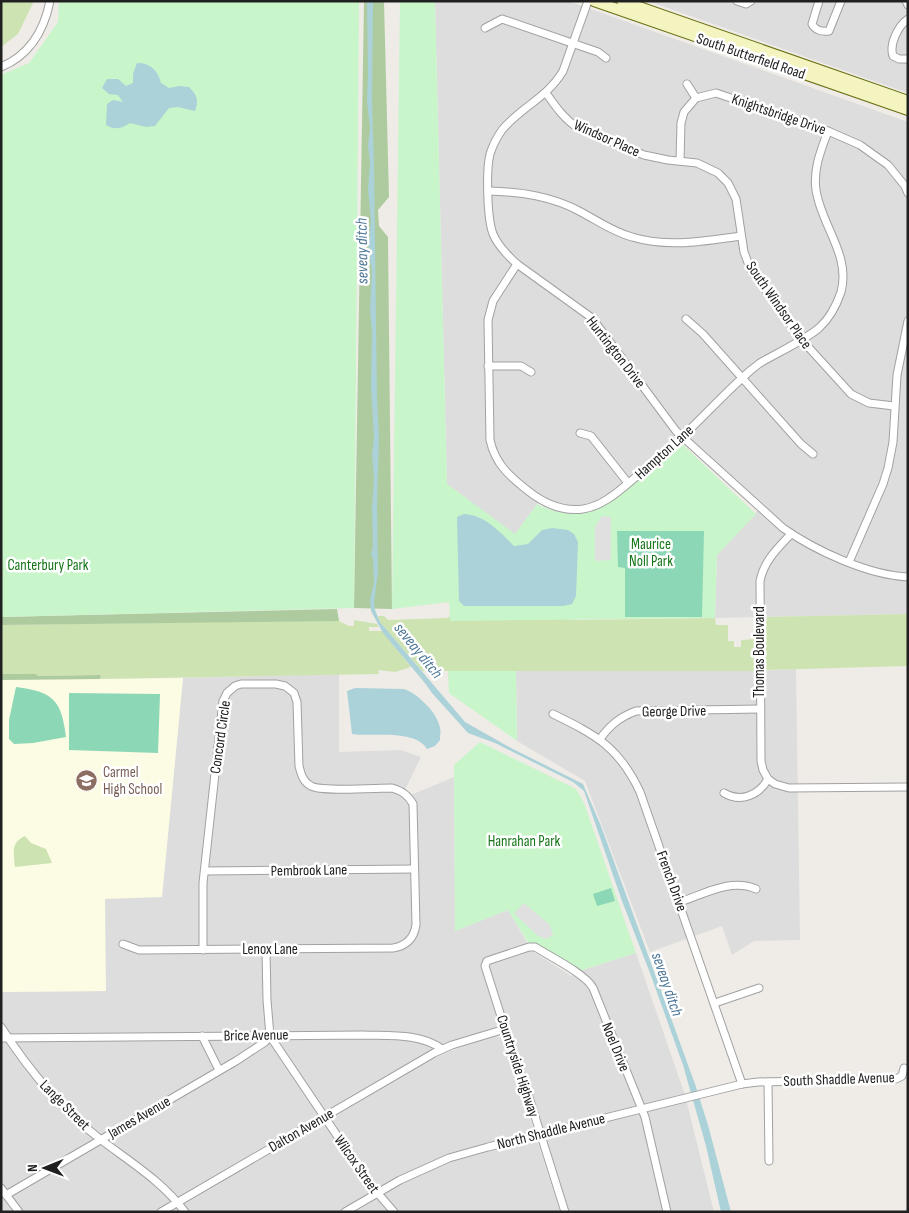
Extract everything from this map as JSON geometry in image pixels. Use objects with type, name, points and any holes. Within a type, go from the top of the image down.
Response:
[{"type":"main road","name":"South Butterfield Road","points":[[594,1],[908,110]]},
{"type":"main road","name":"South Butterfield Road","points":[[622,1],[908,101]]},
{"type":"street","points":[[1,67],[17,60],[37,39],[47,17],[50,1]]},
{"type":"street","name":"Huntington Drive","points":[[588,1],[557,81],[546,94],[508,124],[497,137],[492,148],[489,162],[489,214],[493,233],[501,248],[517,264],[592,318],[667,419],[683,437],[768,516],[803,541],[849,562],[885,575],[908,577]]},
{"type":"street","points":[[737,1],[746,4],[751,1]]},
{"type":"street","points":[[819,1],[812,24],[816,29],[824,32],[829,31],[832,26],[841,1]]},
{"type":"street","points":[[906,1],[908,5]]},
{"type":"street","points":[[908,19],[897,31],[891,50],[894,57],[903,60],[908,59]]},
{"type":"street","points":[[485,28],[502,20],[598,52],[606,58]]},
{"type":"street","points":[[680,161],[682,118],[688,106],[696,98],[687,84]]},
{"type":"street","name":"Knightsbridge Drive","points":[[696,98],[712,93],[722,94],[828,131],[851,141],[877,156],[895,172],[907,188]]},
{"type":"street","name":"Windsor Place","points":[[546,94],[564,116],[578,128],[644,155],[680,161]]},
{"type":"street","name":"Hampton Lane","points":[[517,264],[498,290],[490,308],[488,320],[490,440],[497,460],[509,476],[544,502],[567,509],[583,509],[602,503],[628,483],[683,437],[742,378],[760,363],[818,328],[830,316],[838,300],[843,279],[841,257],[819,206],[816,190],[816,165],[828,131]]},
{"type":"street","name":"South Windsor Place","points":[[680,161],[697,163],[708,167],[728,183],[736,199],[744,252],[750,268],[801,339],[851,394],[869,403],[894,406]]},
{"type":"street","points":[[489,192],[527,194],[553,200],[580,211],[613,230],[645,241],[684,244],[741,236]]},
{"type":"street","points":[[686,320],[703,334],[801,444],[813,454]]},
{"type":"street","points":[[849,562],[883,484],[888,468],[897,375],[908,321]]},
{"type":"street","points":[[488,366],[521,366],[531,372]]},
{"type":"street","points":[[580,433],[591,436],[628,483]]},
{"type":"street","name":"Thomas Boulevard","points":[[768,779],[761,761],[760,581],[768,559],[791,534]]},
{"type":"street","name":"Concord Circle","points":[[203,950],[203,883],[223,701],[227,693],[235,686],[258,684],[285,686],[294,694],[298,711],[299,766],[302,776],[308,784],[320,789],[392,788],[399,790],[410,798],[414,812],[416,925],[414,934]]},
{"type":"street","name":"George Drive","points":[[600,739],[612,724],[625,715],[636,711],[760,709]]},
{"type":"street","name":"French Drive","points":[[553,714],[600,739],[618,756],[634,778],[680,902],[742,1084]]},
{"type":"street","points":[[724,793],[734,798],[751,796],[768,779],[774,784],[789,788],[908,787]]},
{"type":"street","name":"Pembrook Lane","points":[[205,871],[414,869]]},
{"type":"street","points":[[680,902],[729,885],[747,885],[756,889]]},
{"type":"street","name":"Lenox Lane","points":[[123,944],[139,950],[393,948],[404,944],[414,934]]},
{"type":"street","name":"Noel Drive","points":[[498,957],[533,947],[589,982],[593,988],[645,1116],[667,1212]]},
{"type":"street","name":"Wilcox Street","points":[[266,950],[270,1036],[377,1193],[394,1212]]},
{"type":"street","name":"Countryside Highway","points":[[498,957],[486,961],[485,966],[565,1212]]},
{"type":"street","points":[[715,1003],[759,988]]},
{"type":"street","name":"Lange Street","points":[[1,1027],[5,1038],[58,1101],[101,1140],[145,1172],[185,1212]]},
{"type":"street","points":[[442,1049],[505,1029]]},
{"type":"street","points":[[202,1036],[219,1070]]},
{"type":"street","name":"James Avenue","points":[[6,1195],[219,1070],[265,1042],[270,1036]]},
{"type":"street","name":"Brice Avenue","points":[[5,1038],[396,1036],[419,1038],[436,1044],[442,1049]]},
{"type":"street","name":"Dalton Avenue","points":[[160,1212],[442,1049]]},
{"type":"street","name":"South Shaddle Avenue","points":[[768,1082],[896,1079],[902,1076],[904,1068]]},
{"type":"street","points":[[768,1082],[768,1161]]},
{"type":"street","name":"North Shaddle Avenue","points":[[345,1212],[400,1180],[449,1158],[700,1094],[742,1084],[768,1082]]},
{"type":"street","points":[[1,1188],[19,1212]]},
{"type":"shaded area","points":[[435,1],[568,1],[908,122],[908,614],[715,618],[717,555],[762,506],[682,431],[613,491],[592,503],[573,506],[561,505],[541,498],[515,535],[447,484]]},
{"type":"shaded area","points":[[648,1],[908,1],[908,93],[840,69]]},
{"type":"shaded area","points":[[602,516],[611,517],[611,560],[595,561],[595,527]]},
{"type":"shaded area","points":[[796,669],[800,940],[754,941],[732,955],[722,926],[650,952],[585,781],[517,741],[516,671],[755,671]]},
{"type":"shaded area","points":[[339,674],[339,752],[401,750],[421,757],[405,790],[411,795],[454,777],[455,931],[508,910],[532,951],[571,976],[579,971],[636,953],[685,1095],[714,1212],[567,1212],[489,968],[481,964],[498,1021],[494,1029],[460,1038],[424,1055],[154,1212],[1,1212],[1,992],[105,991],[105,898],[162,896],[183,678]]},
{"type":"shaded area","name":"Carmel High School","points":[[183,678],[162,897],[105,899],[106,991],[1,992],[1,680]]},
{"type":"shaded area","points":[[524,903],[550,925],[553,935],[546,939],[538,936],[514,913]]},
{"type":"shaded area","points":[[495,1036],[503,1038],[505,1041],[560,1212],[168,1212],[427,1061],[466,1045]]},
{"type":"green space","points":[[1,1],[34,1],[18,34],[1,47]]},
{"type":"green space","name":"Canterbury Park","points":[[59,1],[359,1],[354,608],[1,617],[1,75],[29,63],[58,22]]},
{"type":"green space","points":[[364,1],[384,1],[389,197],[378,210],[379,226],[388,237],[392,609],[354,608]]},
{"type":"green space","name":"Maurice Noll Park","points":[[400,1],[435,1],[447,484],[515,534],[537,504],[565,513],[589,511],[600,507],[622,492],[682,444],[756,514],[717,555],[715,618],[450,621],[449,602],[392,609]]},
{"type":"green space","name":"Maurice Noll Park","points":[[617,531],[704,531],[702,617],[625,617],[625,568],[618,567]]},
{"type":"green space","points":[[337,609],[339,621],[1,625],[1,617]]},
{"type":"green space","points":[[460,610],[577,620],[715,618],[716,625],[728,625],[728,641],[734,641],[734,647],[741,647],[741,640],[754,639],[755,671],[422,671],[380,622],[378,616],[384,616],[388,620],[447,618]]},
{"type":"green space","points":[[908,614],[908,666],[765,670],[764,617]]},
{"type":"green space","points":[[337,620],[349,626],[354,626],[354,620],[377,624],[379,627],[369,627],[369,631],[382,631],[411,667],[395,672],[378,670],[379,674],[100,679],[101,675],[38,676],[36,674],[1,674],[1,625]]},
{"type":"green space","points":[[448,671],[516,671],[517,741],[449,693]]},
{"type":"green space","points":[[1,674],[36,674],[38,676],[101,675],[100,679],[1,680]]},
{"type":"green space","points":[[16,687],[39,692],[53,700],[61,714],[66,737],[33,743],[14,744],[9,739],[9,720]]},
{"type":"green space","points":[[69,693],[160,694],[158,753],[69,750]]},
{"type":"green space","name":"Hanrahan Park","points":[[480,742],[576,789],[584,803],[636,953],[579,971],[529,944],[508,910],[455,931],[454,765]]},
{"type":"green space","points":[[25,836],[31,843],[46,849],[52,863],[15,867],[15,845]]},
{"type":"green space","points":[[611,888],[615,901],[597,906],[593,894]]},
{"type":"water","points":[[367,1],[373,1],[372,101],[379,437],[377,504],[378,573],[374,602],[375,610],[380,622],[465,722],[511,748],[583,784],[601,826],[695,1084],[731,1212],[721,1212],[706,1146],[683,1065],[622,901],[584,791],[573,782],[495,743],[468,733],[432,693],[383,633],[371,611],[370,600],[374,583],[373,559],[371,555],[373,546],[372,507],[374,479],[372,454],[374,437],[370,311],[372,270],[368,250],[371,221],[368,190],[370,128],[367,101]]},
{"type":"water","points":[[137,63],[146,64],[153,68],[158,74],[161,83],[169,88],[189,87],[196,98],[195,111],[178,107],[169,108],[155,126],[146,127],[130,123],[121,128],[112,128],[106,125],[107,104],[113,100],[123,102],[118,95],[109,94],[102,88],[107,79],[118,79],[126,86],[133,83],[133,74]]},
{"type":"water","points":[[464,514],[479,517],[498,530],[514,546],[528,544],[542,530],[552,528],[568,530],[574,534],[578,542],[576,596],[572,604],[563,606],[464,606],[459,601],[457,517]]},
{"type":"water","points":[[355,688],[404,689],[409,691],[421,699],[435,716],[440,729],[440,740],[435,746],[427,749],[421,743],[404,736],[352,734],[347,691]]},
{"type":"place","name":"Carmel High School","points":[[87,781]]},
{"type":"water label","name":"seveay ditch","points":[[361,251]]},
{"type":"water label","name":"seveay ditch","points":[[419,650]]},
{"type":"water label","name":"seveay ditch","points":[[668,984]]}]
